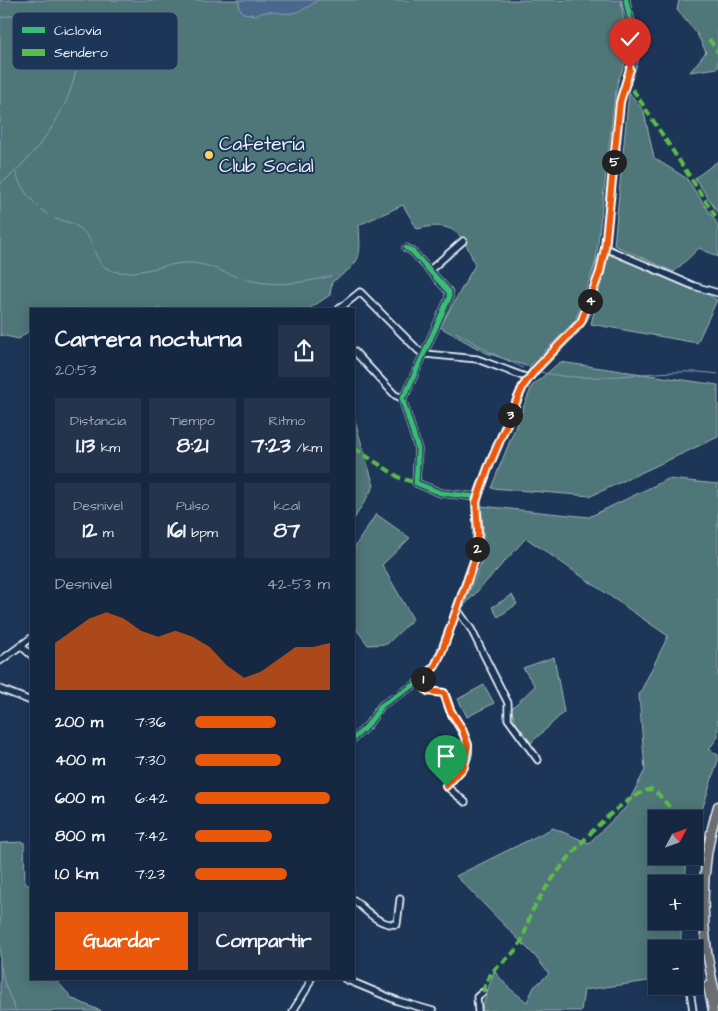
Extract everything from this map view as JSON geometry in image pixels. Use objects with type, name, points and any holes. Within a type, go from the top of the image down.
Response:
[{"type":"highway","points":[[713,1011],[708,982],[704,897],[706,866],[718,806]]},
{"type":"highway","points":[[706,947],[718,1004]]},
{"type":"street","points":[[355,737],[361,733],[388,699],[419,682],[435,666],[477,553],[477,497],[512,410],[528,378],[581,322],[600,272],[605,248],[620,102],[634,59],[626,0]]},
{"type":"street","points":[[430,270],[463,241]]},
{"type":"street","points":[[406,248],[412,251],[449,292],[449,298],[425,354],[402,398],[418,449],[416,483],[441,493],[477,497]]},
{"type":"street","points":[[605,248],[694,286],[718,293]]},
{"type":"street","points":[[340,308],[357,292],[364,293],[419,352],[477,359],[528,378]]},
{"type":"street","points":[[355,352],[395,395],[402,398]]},
{"type":"street","points":[[457,610],[471,630],[508,703],[508,718],[538,760]]},
{"type":"street","points":[[0,661],[30,639]]},
{"type":"street","points":[[21,646],[30,654]]},
{"type":"street","points":[[419,682],[428,691],[444,693],[454,719],[467,737],[468,745],[464,767],[446,786],[465,802]]},
{"type":"street","points":[[0,689],[30,701]]},
{"type":"street","points":[[355,901],[379,921],[389,925],[397,924],[400,900]]},
{"type":"street","points":[[293,1011],[311,980]]},
{"type":"street","points":[[346,980],[398,1001],[432,1011]]},
{"type":"street","points":[[478,1011],[477,997],[483,992]]},
{"type":"street","points":[[691,995],[693,1011]]},
{"type":"green space","points":[[0,0],[621,0],[628,56],[618,81],[614,103],[596,261],[575,321],[529,367],[484,352],[440,327],[475,265],[466,245],[455,232],[440,226],[417,229],[403,205],[359,225],[360,246],[358,259],[349,269],[332,282],[330,295],[310,308],[30,308],[30,330],[19,339],[0,335]]},
{"type":"green space","points":[[679,0],[718,0],[718,68],[690,72],[706,52],[697,34],[677,10]]},
{"type":"green space","points":[[629,92],[644,112],[654,158],[686,178],[718,225],[718,257],[699,248],[674,272],[614,245]]},
{"type":"green space","points":[[718,161],[718,213],[695,178]]},
{"type":"green space","points":[[608,254],[717,300],[697,343],[591,324]]},
{"type":"green space","points":[[560,362],[718,385],[718,437],[591,496],[491,488],[532,386]]},
{"type":"green space","points":[[355,421],[374,486],[355,517]]},
{"type":"green space","points":[[668,479],[718,484],[718,737],[709,749],[718,755],[718,760],[702,810],[648,810],[648,865],[686,865],[686,875],[648,875],[648,930],[681,930],[681,940],[648,940],[648,981],[584,990],[581,1011],[481,1011],[494,971],[509,988],[527,1002],[534,987],[549,974],[535,956],[456,876],[553,828],[589,843],[626,807],[645,770],[639,695],[668,636],[526,538],[463,607],[485,553],[481,506],[589,517]]},
{"type":"green space","points":[[376,514],[410,538],[382,565],[413,619],[387,644],[368,645],[355,627],[355,546]]},
{"type":"green space","points":[[512,595],[517,604],[498,617],[492,607]]},
{"type":"green space","points":[[554,657],[564,712],[531,743],[517,726],[511,709],[535,686],[523,668]]},
{"type":"green space","points":[[484,685],[494,703],[467,717],[458,699]]},
{"type":"green space","points":[[24,842],[25,883],[30,886],[30,980],[56,980],[73,999],[101,1011],[0,1011],[0,843]]},
{"type":"water","points":[[239,0],[318,0],[296,12],[265,12],[257,15],[243,13],[239,7]]},
{"type":"waterway","points":[[0,18],[12,15]]},
{"type":"waterway","points":[[0,184],[25,162],[48,133],[67,100],[76,70]]},
{"type":"waterway","points":[[16,173],[25,191],[48,215]]},
{"type":"waterway","points":[[55,219],[70,223],[81,229],[92,243],[102,265],[110,270],[119,272],[140,271],[193,263],[208,266],[248,280],[269,283],[280,284],[310,281],[331,276]]},
{"type":"waterway","points":[[456,332],[490,352],[523,368]]},
{"type":"waterway","points":[[540,372],[584,377],[674,372],[718,374]]},
{"type":"waterway","points":[[0,963],[5,985],[16,1011]]},
{"type":"tunnel","points":[[703,982],[718,977]]},
{"type":"marked path","points":[[709,39],[718,52]]},
{"type":"marked path","points":[[626,79],[718,220]]},
{"type":"marked path","points":[[355,449],[400,478],[416,483]]},
{"type":"marked path","points":[[483,992],[493,971],[520,944],[532,911],[544,891],[570,856],[602,822],[619,807],[651,789],[672,810]]},
{"type":"cycle path","points":[[355,737],[367,726],[382,705],[419,682],[435,666],[477,553],[477,497],[512,410],[528,378],[576,329],[586,314],[605,248],[620,102],[635,53],[634,37],[626,0]]},
{"type":"cycle path","points":[[406,248],[412,251],[449,292],[449,298],[407,391],[402,398],[418,449],[416,483],[441,493],[477,497]]},
{"type":"place","name":"Cafetería Club Social","points":[[209,155]]},
{"type":"route","points":[[446,786],[464,767],[468,754],[467,737],[454,719],[444,693],[428,691],[419,682],[435,666],[442,651],[477,553],[476,502],[512,410],[528,378],[576,329],[586,314],[604,257],[620,102],[630,69]]}]
